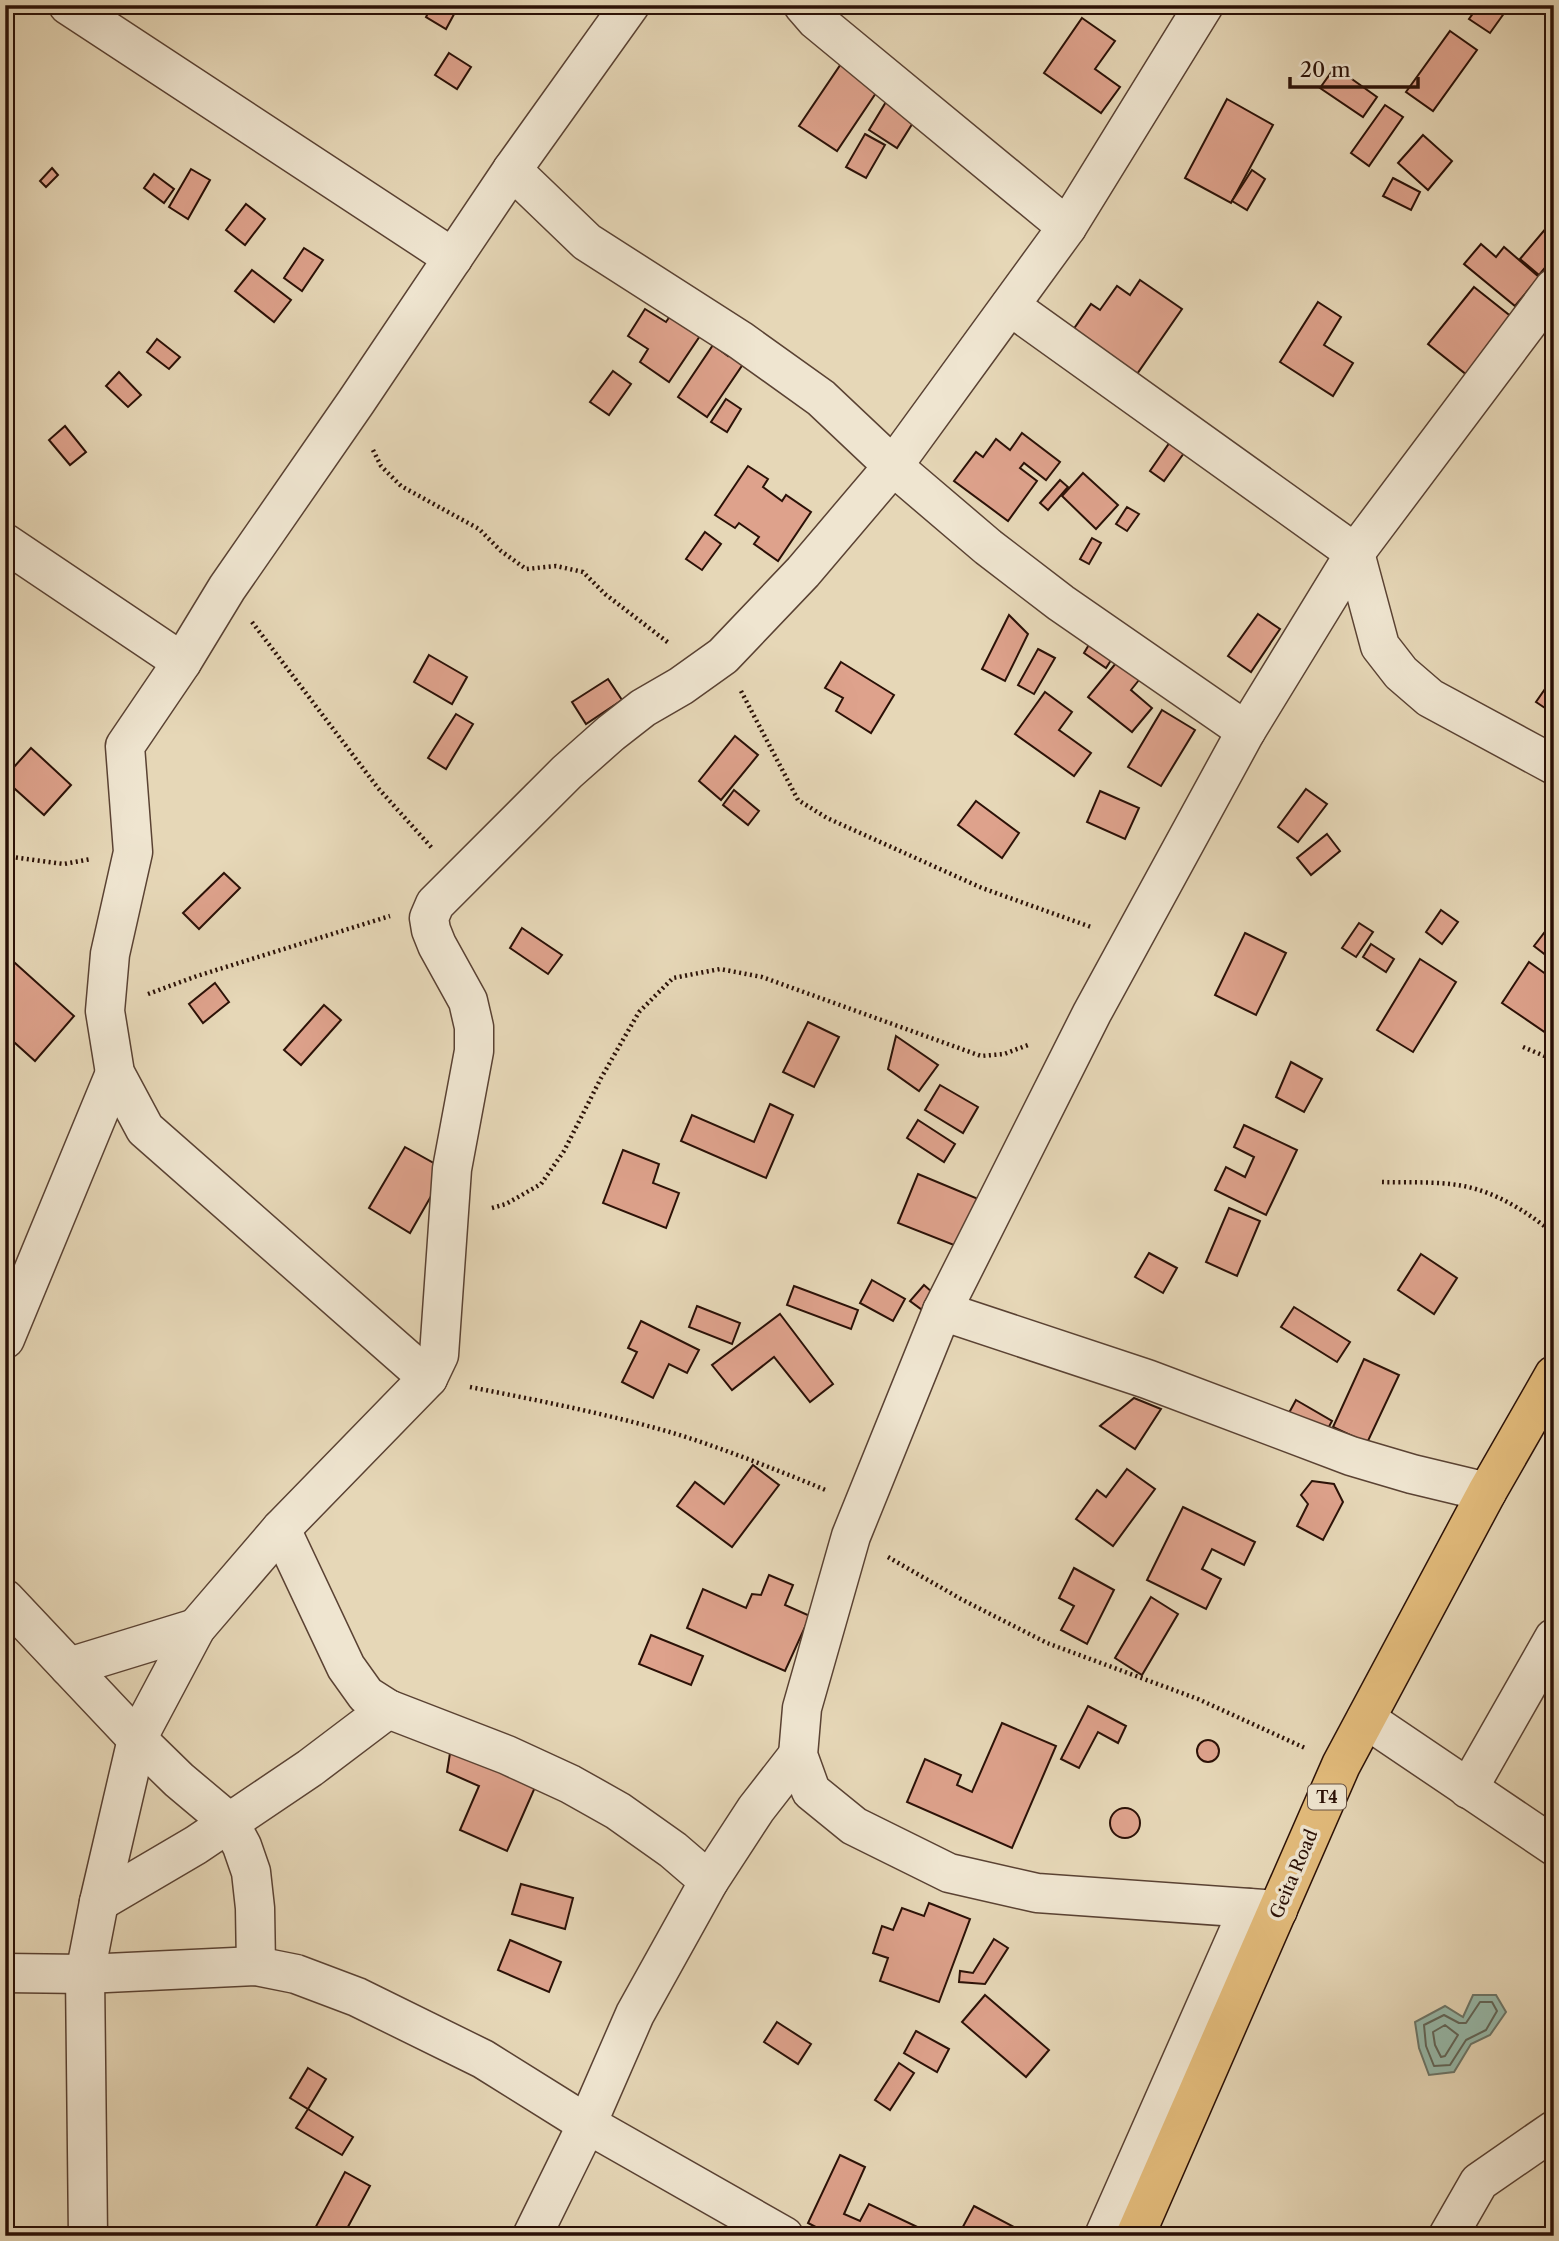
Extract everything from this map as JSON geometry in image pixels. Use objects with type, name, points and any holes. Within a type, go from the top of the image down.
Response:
[{"type":"highway","name":"Geita Road","points":[[1135,2236],[1264,1909],[1486,1492],[1554,1375]]},
{"type":"street","points":[[68,5],[453,258]]},
{"type":"street","points":[[428,1378],[145,1129],[115,1073],[105,1011],[110,954],[133,852],[125,746],[182,662],[227,588],[512,170],[630,5]]},
{"type":"street","points":[[803,5],[816,20],[1067,227]]},
{"type":"street","points":[[88,2236],[85,1974],[137,1739],[197,1628],[281,1529],[428,1378],[439,1355],[452,1168],[474,1052],[474,1027],[468,1001],[437,945],[429,918],[447,892],[567,772],[643,708],[714,663],[803,572],[894,466],[1067,227],[1204,5]]},
{"type":"street","points":[[512,170],[587,242],[740,340],[821,398],[894,466],[988,547],[1050,595],[1246,731]]},
{"type":"street","points":[[1104,2236],[1264,1909],[1037,1893],[949,1873],[855,1826],[811,1791],[798,1755],[802,1708],[857,1521],[942,1311],[1093,1013],[1246,731],[1355,553],[1554,288]]},
{"type":"street","points":[[1010,306],[1355,553],[1380,646],[1401,674],[1430,698],[1554,765]]},
{"type":"street","points":[[5,543],[182,662]]},
{"type":"street","points":[[5,1339],[115,1073]]},
{"type":"street","points":[[942,1311],[1147,1378],[1351,1456],[1486,1492]]},
{"type":"street","points":[[281,1529],[346,1667],[366,1695],[388,1709],[507,1755],[570,1784],[618,1811],[673,1850],[709,1881]]},
{"type":"street","points":[[5,1599],[137,1739],[179,1780],[229,1822],[242,1846],[251,1872],[256,1966]]},
{"type":"street","points":[[69,1667],[197,1628]]},
{"type":"street","points":[[1468,1789],[1554,1638]]},
{"type":"street","points":[[99,1902],[195,1845],[310,1768],[388,1709]]},
{"type":"street","points":[[1366,1719],[1554,1846]]},
{"type":"street","points":[[532,2236],[587,2124],[635,2014],[709,1881],[756,1809],[798,1755]]},
{"type":"street","points":[[5,1973],[85,1974],[256,1966],[296,1974],[358,1997],[483,2059],[587,2124],[785,2236]]},
{"type":"street","points":[[1448,2236],[1479,2182],[1554,2130]]},
{"type":"path","points":[[356,402],[381,466],[401,486],[479,529],[500,551],[526,569],[556,566],[583,572],[641,623],[714,663],[798,800],[827,818],[982,888],[1132,941]]},
{"type":"path","points":[[105,1011],[197,976],[371,921],[447,892],[378,788],[227,588]]},
{"type":"path","points":[[5,856],[64,864],[133,852]]},
{"type":"path","points":[[447,1221],[506,1204],[541,1184],[564,1151],[601,1078],[639,1012],[673,978],[720,969],[762,977],[907,1031],[981,1055],[1004,1054],[1035,1041]]},
{"type":"path","points":[[1523,1047],[1554,1060]]},
{"type":"path","points":[[1382,1182],[1446,1184],[1477,1189],[1502,1199],[1554,1234]]},
{"type":"path","points":[[428,1378],[554,1404],[681,1436],[733,1453],[857,1521],[961,1599],[1047,1643],[1198,1699],[1341,1765]]},
{"type":"water","points":[[1473,1995],[1496,1995],[1506,2012],[1490,2035],[1471,2044],[1454,2072],[1429,2075],[1419,2048],[1415,2022],[1445,2006],[1463,2017]]},
{"type":"building","points":[[432,5],[459,5],[446,29],[426,17]]},
{"type":"building","points":[[1479,5],[1510,5],[1490,33],[1469,19]]},
{"type":"building","points":[[1082,18],[1115,41],[1095,69],[1120,87],[1101,113],[1044,73]]},
{"type":"building","points":[[1450,31],[1477,50],[1433,111],[1406,92]]},
{"type":"building","points":[[449,53],[471,67],[457,89],[435,75]]},
{"type":"building","points":[[845,58],[882,84],[837,151],[799,126]]},
{"type":"building","points":[[1335,67],[1377,97],[1363,117],[1320,88]]},
{"type":"building","points":[[892,92],[921,110],[897,148],[869,130]]},
{"type":"building","points":[[1227,99],[1273,125],[1231,203],[1185,178]]},
{"type":"building","points":[[1385,105],[1403,117],[1369,166],[1351,153]]},
{"type":"building","points":[[865,134],[885,145],[866,178],[846,167]]},
{"type":"building","points":[[1423,135],[1452,161],[1428,190],[1398,163]]},
{"type":"building","points":[[52,168],[58,175],[46,187],[40,181]]},
{"type":"building","points":[[191,169],[210,180],[188,219],[169,207]]},
{"type":"building","points":[[1252,170],[1265,179],[1247,210],[1232,201]]},
{"type":"building","points":[[154,174],[174,189],[164,203],[144,188]]},
{"type":"building","points":[[1393,178],[1420,192],[1411,210],[1383,196]]},
{"type":"building","points":[[246,204],[265,219],[245,245],[226,230]]},
{"type":"building","points":[[1553,220],[1554,257],[1539,275],[1520,259]]},
{"type":"building","points":[[1481,244],[1496,257],[1504,247],[1539,277],[1515,306],[1464,264]]},
{"type":"building","points":[[304,248],[323,260],[302,291],[284,278]]},
{"type":"building","points":[[252,270],[291,300],[274,322],[235,291]]},
{"type":"building","points":[[1140,280],[1182,309],[1137,374],[1073,330],[1091,304],[1100,310],[1117,286],[1130,295]]},
{"type":"building","points":[[1474,287],[1518,322],[1472,379],[1428,344]]},
{"type":"building","points":[[681,300],[710,321],[669,382],[640,362],[648,349],[628,336],[645,309],[666,322]]},
{"type":"building","points":[[1318,302],[1341,317],[1324,345],[1353,363],[1333,396],[1280,362]]},
{"type":"building","points":[[157,339],[180,357],[169,369],[147,352]]},
{"type":"building","points":[[737,341],[752,351],[707,417],[678,397],[713,345],[728,356]]},
{"type":"building","points":[[613,371],[631,384],[609,415],[590,402]]},
{"type":"building","points":[[119,372],[141,395],[128,407],[106,386]]},
{"type":"building","points":[[726,399],[741,409],[727,432],[711,422]]},
{"type":"building","points":[[65,426],[86,452],[70,465],[49,440]]},
{"type":"building","points":[[1022,433],[1060,462],[1046,480],[1024,463],[1020,468],[1037,481],[1008,521],[954,481],[976,452],[983,457],[996,439],[1010,450]]},
{"type":"building","points":[[1170,442],[1184,453],[1164,481],[1150,471]]},
{"type":"building","points":[[748,466],[768,479],[763,487],[782,501],[786,495],[811,512],[778,561],[754,544],[759,537],[739,523],[735,528],[715,515]]},
{"type":"building","points":[[1083,473],[1118,505],[1096,529],[1062,496]]},
{"type":"building","points":[[1060,480],[1068,487],[1048,510],[1040,503]]},
{"type":"building","points":[[1127,507],[1139,514],[1127,531],[1116,524]]},
{"type":"building","points":[[705,532],[721,544],[702,570],[686,559]]},
{"type":"building","points":[[1092,538],[1101,543],[1089,564],[1080,559]]},
{"type":"building","points":[[1258,614],[1280,629],[1251,672],[1228,656]]},
{"type":"building","points":[[1009,615],[1028,634],[1005,681],[982,669]]},
{"type":"building","points":[[1093,638],[1115,654],[1106,668],[1084,653]]},
{"type":"building","points":[[1038,649],[1055,658],[1034,694],[1018,685]]},
{"type":"building","points":[[429,655],[467,677],[452,704],[414,682]]},
{"type":"building","points":[[1121,657],[1143,675],[1131,690],[1152,708],[1132,732],[1088,697]]},
{"type":"building","points":[[841,662],[894,695],[871,733],[836,711],[843,698],[825,688]]},
{"type":"building","points":[[1554,676],[1554,714],[1536,702]]},
{"type":"building","points":[[608,679],[622,700],[586,724],[572,702]]},
{"type":"building","points":[[1045,692],[1072,712],[1059,730],[1091,753],[1074,776],[1015,734]]},
{"type":"building","points":[[1162,710],[1195,730],[1161,786],[1128,767]]},
{"type":"building","points":[[456,714],[473,724],[446,769],[428,758]]},
{"type":"building","points":[[735,736],[758,755],[721,800],[699,781]]},
{"type":"building","points":[[31,748],[71,785],[44,815],[5,780]]},
{"type":"building","points":[[1306,789],[1327,804],[1298,842],[1278,827]]},
{"type":"building","points":[[734,790],[759,811],[748,825],[723,805]]},
{"type":"building","points":[[1100,791],[1139,808],[1125,839],[1087,822]]},
{"type":"building","points":[[976,801],[1019,833],[1002,858],[958,825]]},
{"type":"building","points":[[1327,834],[1340,851],[1311,875],[1297,858]]},
{"type":"building","points":[[224,873],[240,888],[199,929],[183,913]]},
{"type":"building","points":[[1441,910],[1458,922],[1442,944],[1426,932]]},
{"type":"building","points":[[1554,920],[1554,958],[1552,960],[1534,946]]},
{"type":"building","points":[[1359,923],[1373,932],[1356,957],[1342,948]]},
{"type":"building","points":[[522,928],[562,955],[548,974],[510,948]]},
{"type":"building","points":[[1245,933],[1286,953],[1256,1015],[1215,995]]},
{"type":"building","points":[[1371,944],[1394,959],[1386,972],[1363,957]]},
{"type":"building","points":[[5,954],[74,1016],[35,1061],[5,1034]]},
{"type":"building","points":[[1420,959],[1456,982],[1413,1052],[1377,1030]]},
{"type":"building","points":[[1529,962],[1554,980],[1554,1028],[1549,1035],[1502,1003]]},
{"type":"building","points":[[215,983],[229,1002],[203,1023],[189,1004]]},
{"type":"building","points":[[324,1005],[341,1020],[301,1065],[284,1050]]},
{"type":"building","points":[[808,1022],[839,1037],[814,1087],[783,1072]]},
{"type":"building","points":[[896,1036],[938,1065],[919,1091],[888,1069]]},
{"type":"building","points":[[1291,1062],[1322,1079],[1304,1112],[1276,1097]]},
{"type":"building","points":[[940,1085],[978,1107],[963,1133],[925,1110]]},
{"type":"building","points":[[770,1104],[793,1115],[766,1178],[681,1141],[692,1115],[754,1142]]},
{"type":"building","points":[[918,1120],[955,1144],[944,1162],[907,1138]]},
{"type":"building","points":[[1244,1125],[1297,1150],[1266,1215],[1215,1190],[1226,1167],[1245,1177],[1254,1157],[1234,1147]]},
{"type":"building","points":[[405,1147],[446,1170],[410,1233],[369,1208]]},
{"type":"building","points":[[623,1150],[659,1164],[653,1183],[679,1193],[666,1228],[603,1203]]},
{"type":"building","points":[[918,1174],[983,1201],[964,1249],[898,1223]]},
{"type":"building","points":[[1229,1208],[1260,1221],[1237,1276],[1206,1262]]},
{"type":"building","points":[[1149,1253],[1177,1268],[1163,1293],[1135,1277]]},
{"type":"building","points":[[1421,1254],[1457,1278],[1434,1314],[1398,1290]]},
{"type":"building","points":[[872,1280],[905,1299],[893,1321],[860,1303]]},
{"type":"building","points":[[924,1285],[941,1300],[929,1315],[910,1301]]},
{"type":"building","points":[[794,1286],[858,1310],[851,1329],[787,1305]]},
{"type":"building","points":[[697,1306],[740,1323],[732,1344],[689,1327]]},
{"type":"building","points":[[1294,1307],[1350,1342],[1337,1362],[1281,1327]]},
{"type":"building","points":[[780,1314],[833,1384],[810,1402],[774,1357],[732,1390],[712,1365]]},
{"type":"building","points":[[641,1321],[699,1350],[687,1373],[669,1364],[653,1398],[622,1382],[637,1352],[628,1348]]},
{"type":"building","points":[[1364,1359],[1399,1375],[1367,1443],[1333,1427]]},
{"type":"building","points":[[1134,1398],[1161,1409],[1135,1449],[1100,1426]]},
{"type":"building","points":[[1296,1400],[1332,1421],[1321,1442],[1284,1422]]},
{"type":"building","points":[[753,1465],[779,1485],[732,1547],[677,1506],[695,1482],[724,1504]]},
{"type":"building","points":[[1127,1469],[1155,1489],[1113,1546],[1076,1519],[1097,1490],[1106,1497]]},
{"type":"building","points":[[1312,1481],[1334,1484],[1343,1502],[1323,1540],[1297,1526],[1308,1504],[1301,1495]]},
{"type":"building","points":[[1183,1507],[1255,1542],[1244,1565],[1212,1549],[1202,1569],[1221,1579],[1206,1609],[1147,1580]]},
{"type":"building","points":[[1074,1568],[1114,1590],[1087,1644],[1061,1630],[1074,1606],[1059,1598]]},
{"type":"building","points":[[769,1575],[793,1585],[785,1605],[810,1616],[785,1671],[687,1628],[703,1589],[746,1608],[752,1594],[761,1595]]},
{"type":"building","points":[[1151,1597],[1178,1614],[1142,1675],[1115,1658]]},
{"type":"building","points":[[651,1635],[703,1656],[691,1685],[639,1664]]},
{"type":"building","points":[[1088,1706],[1126,1726],[1118,1743],[1098,1732],[1079,1768],[1061,1759]]},
{"type":"building","points":[[1002,1723],[1056,1746],[1012,1848],[907,1802],[925,1759],[961,1775],[957,1785],[972,1792]]},
{"type":"building","points":[[1208,1740],[1216,1743],[1219,1751],[1216,1759],[1208,1762],[1200,1759],[1197,1751],[1200,1743]]},
{"type":"building","points":[[451,1747],[536,1785],[507,1851],[460,1830],[479,1786],[447,1772]]},
{"type":"building","points":[[1125,1808],[1136,1812],[1140,1823],[1136,1834],[1125,1838],[1114,1834],[1110,1823],[1114,1812]]},
{"type":"building","points":[[521,1884],[573,1898],[565,1929],[512,1914]]},
{"type":"building","points":[[929,1903],[970,1919],[939,2002],[880,1981],[888,1958],[873,1953],[882,1926],[893,1930],[902,1908],[924,1916]]},
{"type":"building","points":[[994,1939],[1008,1948],[985,1984],[959,1982],[960,1971],[973,1973]]},
{"type":"building","points":[[510,1940],[561,1962],[549,1992],[498,1970]]},
{"type":"building","points":[[985,1995],[1049,2050],[1026,2077],[962,2022]]},
{"type":"building","points":[[777,2022],[811,2044],[798,2064],[764,2042]]},
{"type":"building","points":[[916,2031],[949,2049],[937,2072],[904,2053]]},
{"type":"building","points":[[899,2063],[914,2073],[890,2110],[875,2100]]},
{"type":"building","points":[[308,2068],[326,2079],[308,2109],[290,2098]]},
{"type":"building","points":[[308,2109],[353,2137],[342,2155],[296,2128]]},
{"type":"building","points":[[840,2155],[865,2167],[844,2214],[860,2221],[869,2204],[928,2232],[926,2236],[833,2236],[808,2223]]},
{"type":"building","points":[[345,2172],[370,2186],[343,2236],[320,2236],[313,2232]]},
{"type":"building","points":[[974,2206],[1031,2236],[958,2236]]}]
